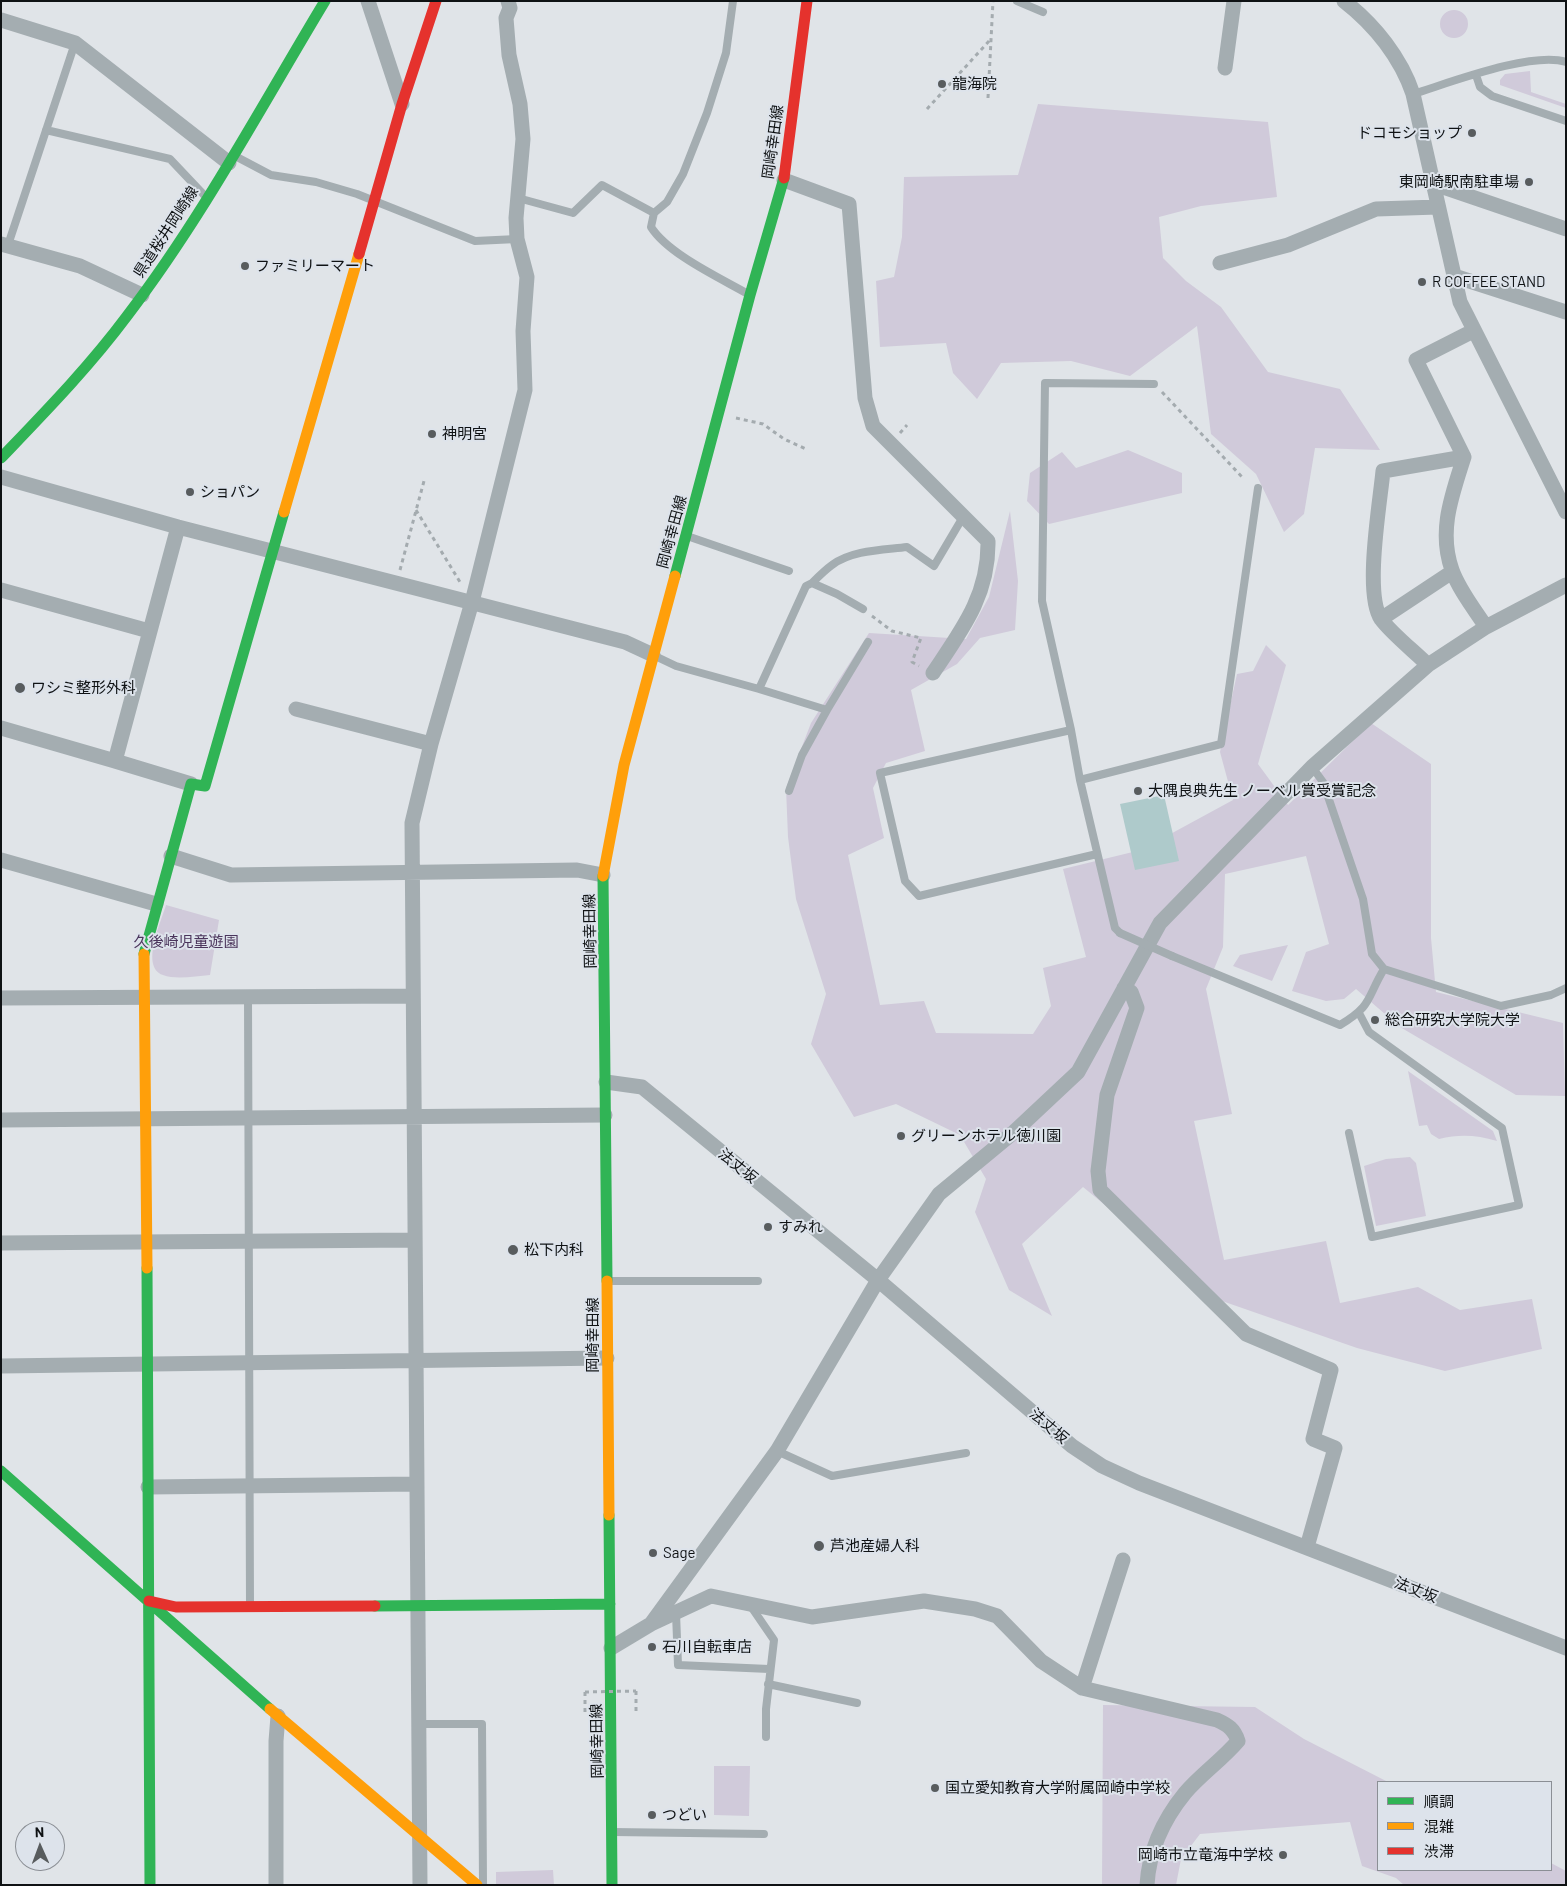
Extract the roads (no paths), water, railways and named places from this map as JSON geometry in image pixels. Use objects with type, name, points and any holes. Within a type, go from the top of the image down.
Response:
[{"type":"street","name":"県道桜井岡崎線","points":[[1,458],[77,378],[142,295],[231,159],[325,1]]},
{"type":"street","points":[[368,1],[402,104]]},
{"type":"street","points":[[1,728],[192,784],[205,786],[402,104],[436,1]]},
{"type":"street","name":"岡崎幸田線","points":[[612,1885],[603,875],[624,765],[750,295],[784,180],[807,1]]},
{"type":"street","points":[[1225,68],[1234,1]]},
{"type":"street","points":[[1344,1],[1382,39],[1406,73],[1413,94],[1460,302],[1566,512]]},
{"type":"street","points":[[420,1885],[419,1606],[416,1484],[417,1362],[414,1240],[416,1116],[412,823],[431,744],[472,602],[525,390],[523,331],[527,276],[517,239],[523,139],[520,104],[508,55],[506,18],[512,4]]},
{"type":"street","points":[[1,20],[75,43],[231,159]]},
{"type":"street","points":[[784,180],[849,204],[865,398],[873,426],[988,541],[988,561],[978,602],[933,673]]},
{"type":"street","points":[[1434,184],[1566,228]]},
{"type":"street","points":[[1220,263],[1288,244],[1376,210],[1438,207]]},
{"type":"street","points":[[5,244],[80,266],[142,295]]},
{"type":"street","points":[[1454,276],[1566,312]]},
{"type":"street","points":[[1473,331],[1416,360],[1464,457],[1446,516],[1445,543],[1452,572],[1486,627]]},
{"type":"street","points":[[1428,665],[1381,619],[1375,601],[1373,576],[1382,470],[1464,457]]},
{"type":"street","points":[[1,477],[178,527],[625,642],[653,655]]},
{"type":"street","points":[[115,760],[178,527]]},
{"type":"street","points":[[1381,619],[1452,572]]},
{"type":"street","points":[[651,1624],[777,1451],[878,1280],[939,1194],[1014,1132],[1078,1072],[1160,923],[1312,766],[1428,665],[1486,627],[1566,585]]},
{"type":"street","points":[[1,590],[149,631]]},
{"type":"street","points":[[296,708],[431,744]]},
{"type":"street","points":[[150,1885],[148,1364],[142,960],[156,904],[192,784]]},
{"type":"street","points":[[171,856],[231,875],[577,870],[603,875]]},
{"type":"street","points":[[1,860],[156,904]]},
{"type":"street","points":[[1124,988],[1131,992],[1137,1008],[1107,1095],[1098,1171],[1100,1190],[1246,1334],[1331,1370],[1312,1439],[1336,1448],[1307,1547]]},
{"type":"street","points":[[1,998],[414,996]]},
{"type":"street","name":"法丈坂","points":[[606,1082],[642,1087],[878,1280],[1072,1446],[1102,1466],[1139,1483],[1566,1648]]},
{"type":"street","points":[[1,1120],[606,1115]]},
{"type":"street","points":[[1,1243],[414,1240]]},
{"type":"street","points":[[1,1366],[608,1358]]},
{"type":"street","points":[[1,1472],[278,1716],[420,1834],[477,1885]]},
{"type":"street","points":[[148,1487],[416,1484]]},
{"type":"street","points":[[1082,1688],[1123,1560]]},
{"type":"street","points":[[611,1648],[651,1624],[711,1596],[812,1617],[924,1601],[976,1609],[997,1616],[1040,1661],[1082,1688],[1217,1720],[1229,1726],[1235,1733],[1238,1741],[1185,1792],[1162,1824],[1148,1863],[1147,1885]]},
{"type":"street","points":[[148,1601],[176,1607],[610,1604]]},
{"type":"street","points":[[276,1885],[276,1741],[278,1716]]},
{"type":"lane","points":[[733,1],[726,53],[707,114],[684,174],[667,202],[654,213],[652,228],[658,238],[703,269],[750,295]]},
{"type":"lane","points":[[1017,1],[1043,12]]},
{"type":"lane","points":[[5,244],[75,43]]},
{"type":"lane","points":[[1413,94],[1509,65],[1555,59],[1566,62]]},
{"type":"lane","points":[[1476,75],[1480,87],[1492,96],[1566,121]]},
{"type":"lane","points":[[46,130],[170,159],[207,197]]},
{"type":"lane","points":[[231,159],[271,175],[316,182],[357,194],[475,241],[517,239]]},
{"type":"lane","points":[[518,198],[573,213],[602,185],[654,213]]},
{"type":"lane","points":[[1154,384],[1044,383],[1042,601],[1071,730],[1080,780],[1115,928],[1120,933],[1172,956],[1340,1025],[1359,1013],[1368,1002],[1375,983],[1384,969]]},
{"type":"lane","points":[[1080,780],[1221,744],[1258,488]]},
{"type":"lane","points":[[759,689],[806,586],[832,565],[848,556],[880,550],[907,547],[934,566],[963,516]]},
{"type":"lane","points":[[686,536],[789,571]]},
{"type":"lane","points":[[812,583],[837,594],[863,609]]},
{"type":"lane","points":[[789,791],[802,755],[868,642]]},
{"type":"lane","points":[[653,655],[676,666],[827,710]]},
{"type":"lane","points":[[1071,730],[880,773],[905,881],[919,896],[1097,854]]},
{"type":"lane","points":[[1312,766],[1323,782],[1363,899],[1372,954],[1384,969],[1500,1006],[1550,994],[1566,988]]},
{"type":"lane","points":[[248,997],[250,1606]]},
{"type":"lane","points":[[1349,1133],[1372,1237],[1518,1204],[1502,1128],[1369,1032],[1359,1013]]},
{"type":"lane","points":[[608,1281],[758,1281]]},
{"type":"lane","points":[[777,1451],[832,1476],[966,1452]]},
{"type":"lane","points":[[749,1604],[774,1640],[768,1684],[766,1737]]},
{"type":"lane","points":[[676,1613],[678,1665],[770,1669]]},
{"type":"lane","points":[[768,1684],[857,1703]]},
{"type":"lane","points":[[420,1724],[482,1724],[483,1885]]},
{"type":"lane","points":[[613,1832],[764,1834]]},
{"type":"water","points":[[1164,795],[1179,861],[1135,870],[1120,804]]},
{"type":"place","name":"龍海院","points":[[942,84]]},
{"type":"place","name":"ドコモショップ","points":[[1472,133]]},
{"type":"place","name":"東岡崎駅南駐車場","points":[[1529,182]]},
{"type":"place","name":"ファミリーマート","points":[[245,266]]},
{"type":"place","name":"R COFFEE STAND","points":[[1422,282]]},
{"type":"place","name":"神明宮","points":[[432,434]]},
{"type":"place","name":"ショパン","points":[[190,492]]},
{"type":"place","name":"ワシミ整形外科","points":[[20,688]]},
{"type":"place","name":"大隅良典先生 ノーベル賞受賞記念","points":[[1138,791]]},
{"type":"place","name":"総合研究大学院大学","points":[[1375,1020]]},
{"type":"place","name":"グリーンホテル徳川園","points":[[901,1136]]},
{"type":"place","name":"すみれ","points":[[768,1227]]},
{"type":"place","name":"松下内科","points":[[513,1250]]},
{"type":"place","name":"芦池産婦人科","points":[[819,1546]]},
{"type":"place","name":"Sage","points":[[653,1553]]},
{"type":"place","name":"石川自転車店","points":[[652,1647]]},
{"type":"place","name":"国立愛知教育大学附属岡崎中学校","points":[[935,1788]]},
{"type":"place","name":"つどい","points":[[652,1815]]},
{"type":"place","name":"岡崎市立竜海中学校","points":[[1283,1855]]},
{"type":"park label","name":"久後崎児童遊園","points":[[186,942]]}]
